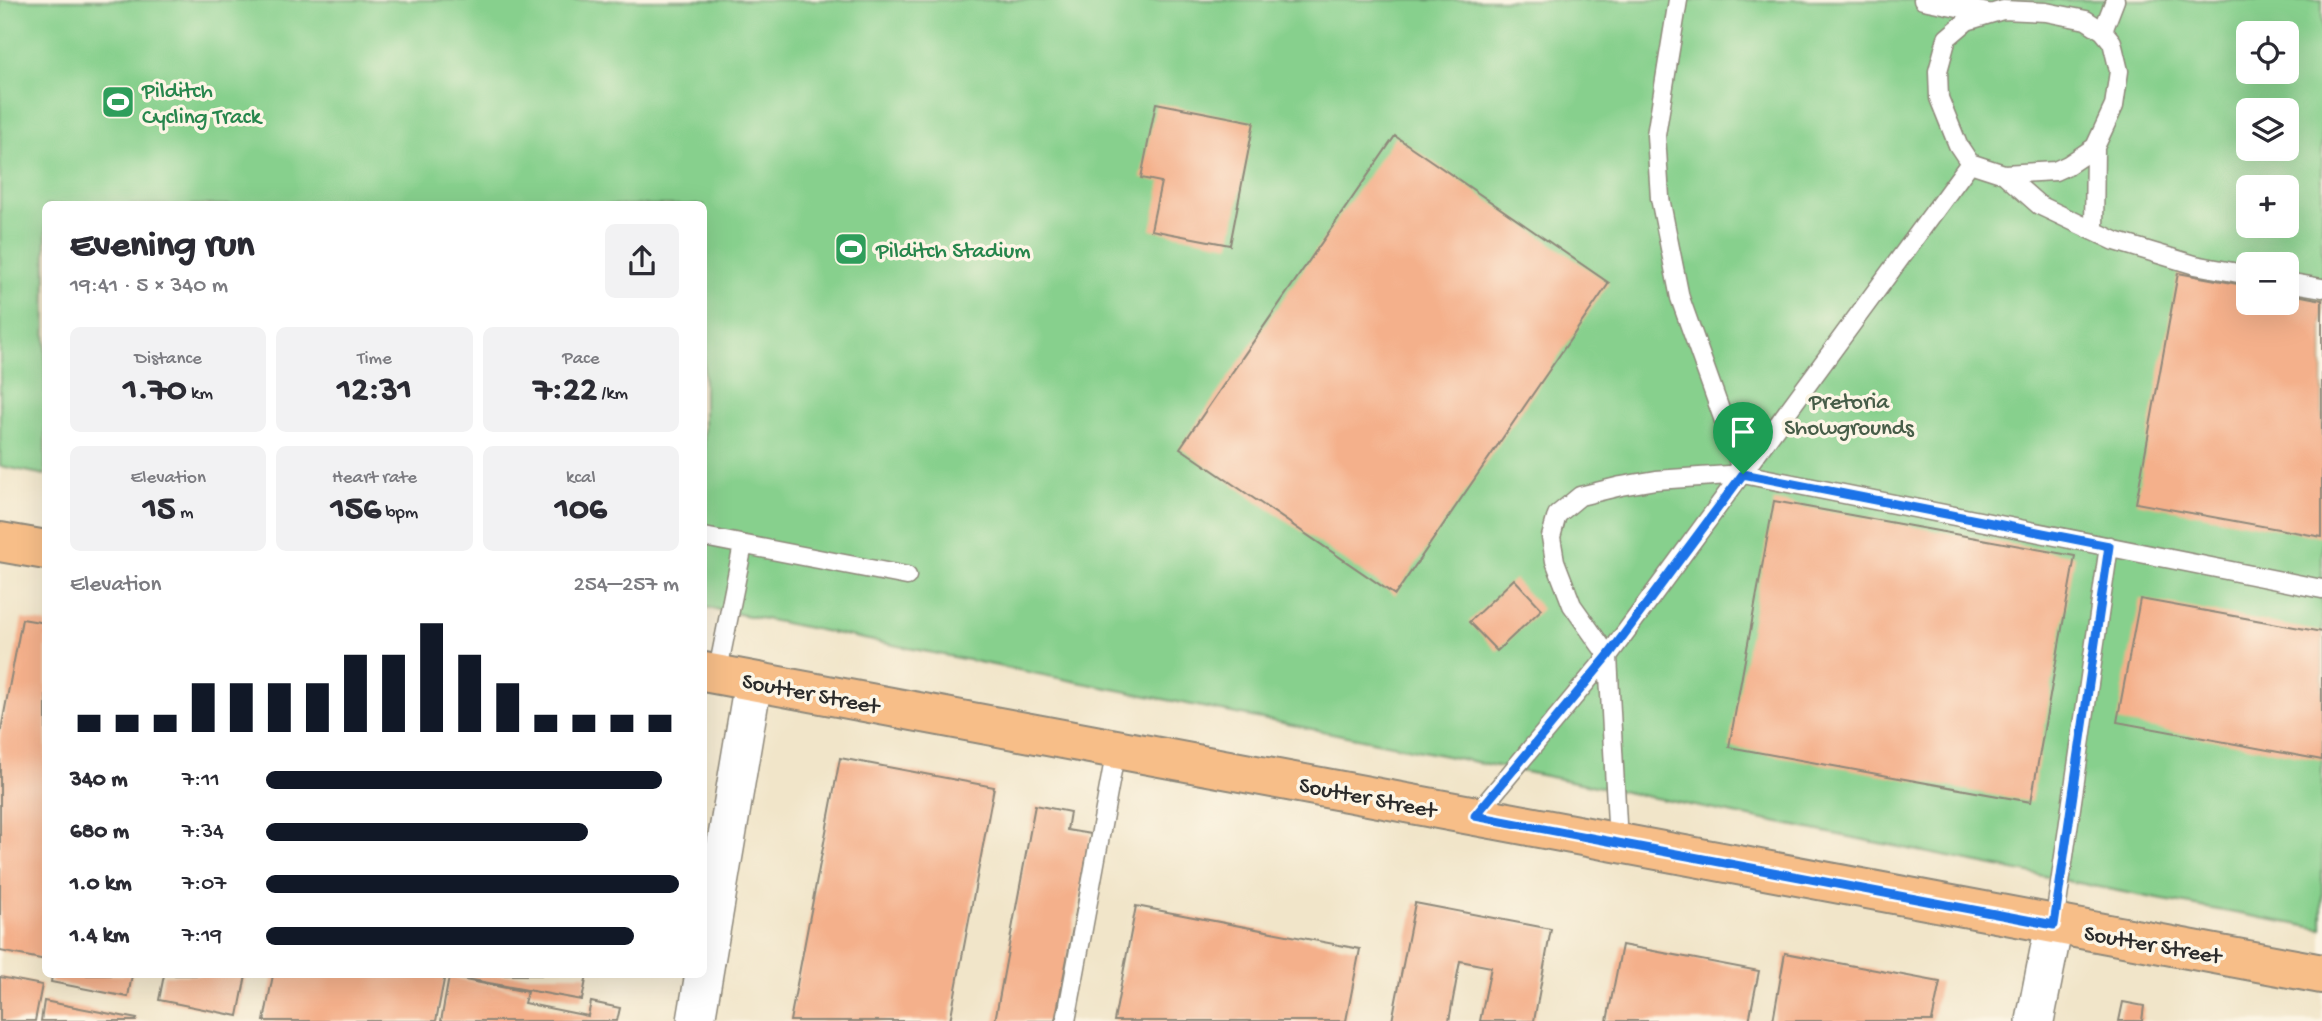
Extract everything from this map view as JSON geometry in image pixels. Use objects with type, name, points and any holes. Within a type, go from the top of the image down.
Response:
[{"type":"main road","points":[[0,542],[42,549]]},
{"type":"main road","name":"Soutter Street","points":[[725,676],[2322,974]]},
{"type":"street","points":[[707,890],[725,676]]},
{"type":"street","points":[[2035,1021],[2054,925]]},
{"type":"street","points":[[696,1021],[700,978]]},
{"type":"lane","points":[[1678,0],[1656,135],[1660,198],[1680,298],[1743,474]]},
{"type":"lane","points":[[1923,0],[1992,14]]},
{"type":"lane","points":[[2104,31],[2115,0]]},
{"type":"lane","points":[[2094,231],[2095,147],[2114,106],[2119,71],[2112,42],[2104,31],[2086,20],[2046,12],[2003,10],[1968,21],[1947,38],[1938,71],[1939,98],[1958,145],[1970,163],[2004,174],[2055,171],[2095,147]]},
{"type":"lane","points":[[1475,816],[1608,656],[1970,163]]},
{"type":"lane","points":[[2004,174],[2039,205],[2115,241],[2194,265],[2236,273]]},
{"type":"lane","points":[[2299,284],[2322,289]]},
{"type":"lane","points":[[1618,842],[1608,656],[1572,605],[1556,561],[1551,537],[1557,515],[1580,496],[1668,478],[1743,474],[2322,589]]},
{"type":"lane","points":[[707,538],[907,576]]},
{"type":"lane","points":[[725,676],[743,545]]},
{"type":"lane","points":[[2054,925],[2109,546]]},
{"type":"lane","points":[[1066,1021],[1116,749]]},
{"type":"green space","name":"Pretoria Showgrounds","points":[[0,0],[2322,0],[2322,929],[2163,900],[707,608],[707,201],[42,201],[42,474],[0,466]]},
{"type":"building","points":[[1156,103],[1254,122],[1230,245],[1151,230],[1161,182],[1141,178]]},
{"type":"building","points":[[1395,136],[1609,283],[1395,595],[1180,448]]},
{"type":"building","points":[[2178,273],[2236,284],[2236,315],[2299,315],[2299,295],[2322,300],[2322,537],[2136,503]]},
{"type":"building","points":[[1774,501],[2075,556],[2031,802],[1729,747]]},
{"type":"building","points":[[1514,579],[1542,609],[1497,651],[1469,622]]},
{"type":"building","points":[[2140,599],[2322,632],[2322,760],[2117,722]]},
{"type":"building","points":[[22,619],[42,622],[42,959],[0,951],[0,735]]},
{"type":"building","points":[[840,758],[994,787],[950,1021],[790,1021]]},
{"type":"building","points":[[1035,805],[1070,812],[1067,830],[1091,834],[1055,1021],[995,1021]]},
{"type":"building","points":[[1415,903],[1551,929],[1534,1021],[1480,1021],[1491,967],[1460,961],[1449,1021],[1392,1021]]},
{"type":"building","points":[[1136,906],[1360,949],[1346,1021],[1114,1021]]},
{"type":"building","points":[[1622,945],[1759,971],[1749,1021],[1607,1021]]},
{"type":"building","points":[[1785,953],[1940,982],[1932,1021],[1773,1021]]},
{"type":"building","points":[[0,977],[42,985],[35,1021],[0,1021]]},
{"type":"building","points":[[52,978],[131,978],[128,997],[51,982]]},
{"type":"building","points":[[163,978],[245,978],[238,1016],[159,1000]]},
{"type":"building","points":[[272,978],[444,978],[436,1021],[264,1021]]},
{"type":"building","points":[[449,978],[527,992],[524,1003],[588,1016],[591,1002],[620,1008],[617,1021],[441,1021]]},
{"type":"building","points":[[467,978],[586,978],[582,1000]]},
{"type":"building","points":[[44,1001],[137,1019],[41,1021]]},
{"type":"building","points":[[2123,1002],[2144,1006],[2142,1021],[2119,1021]]},
{"type":"place","name":"Pilditch Cycling Track","points":[[118,102]]},
{"type":"place","name":"Pilditch Stadium","points":[[851,249]]},
{"type":"route","points":[[1743,474],[2109,546],[2054,925],[1475,816],[1608,656],[1743,474]]}]
